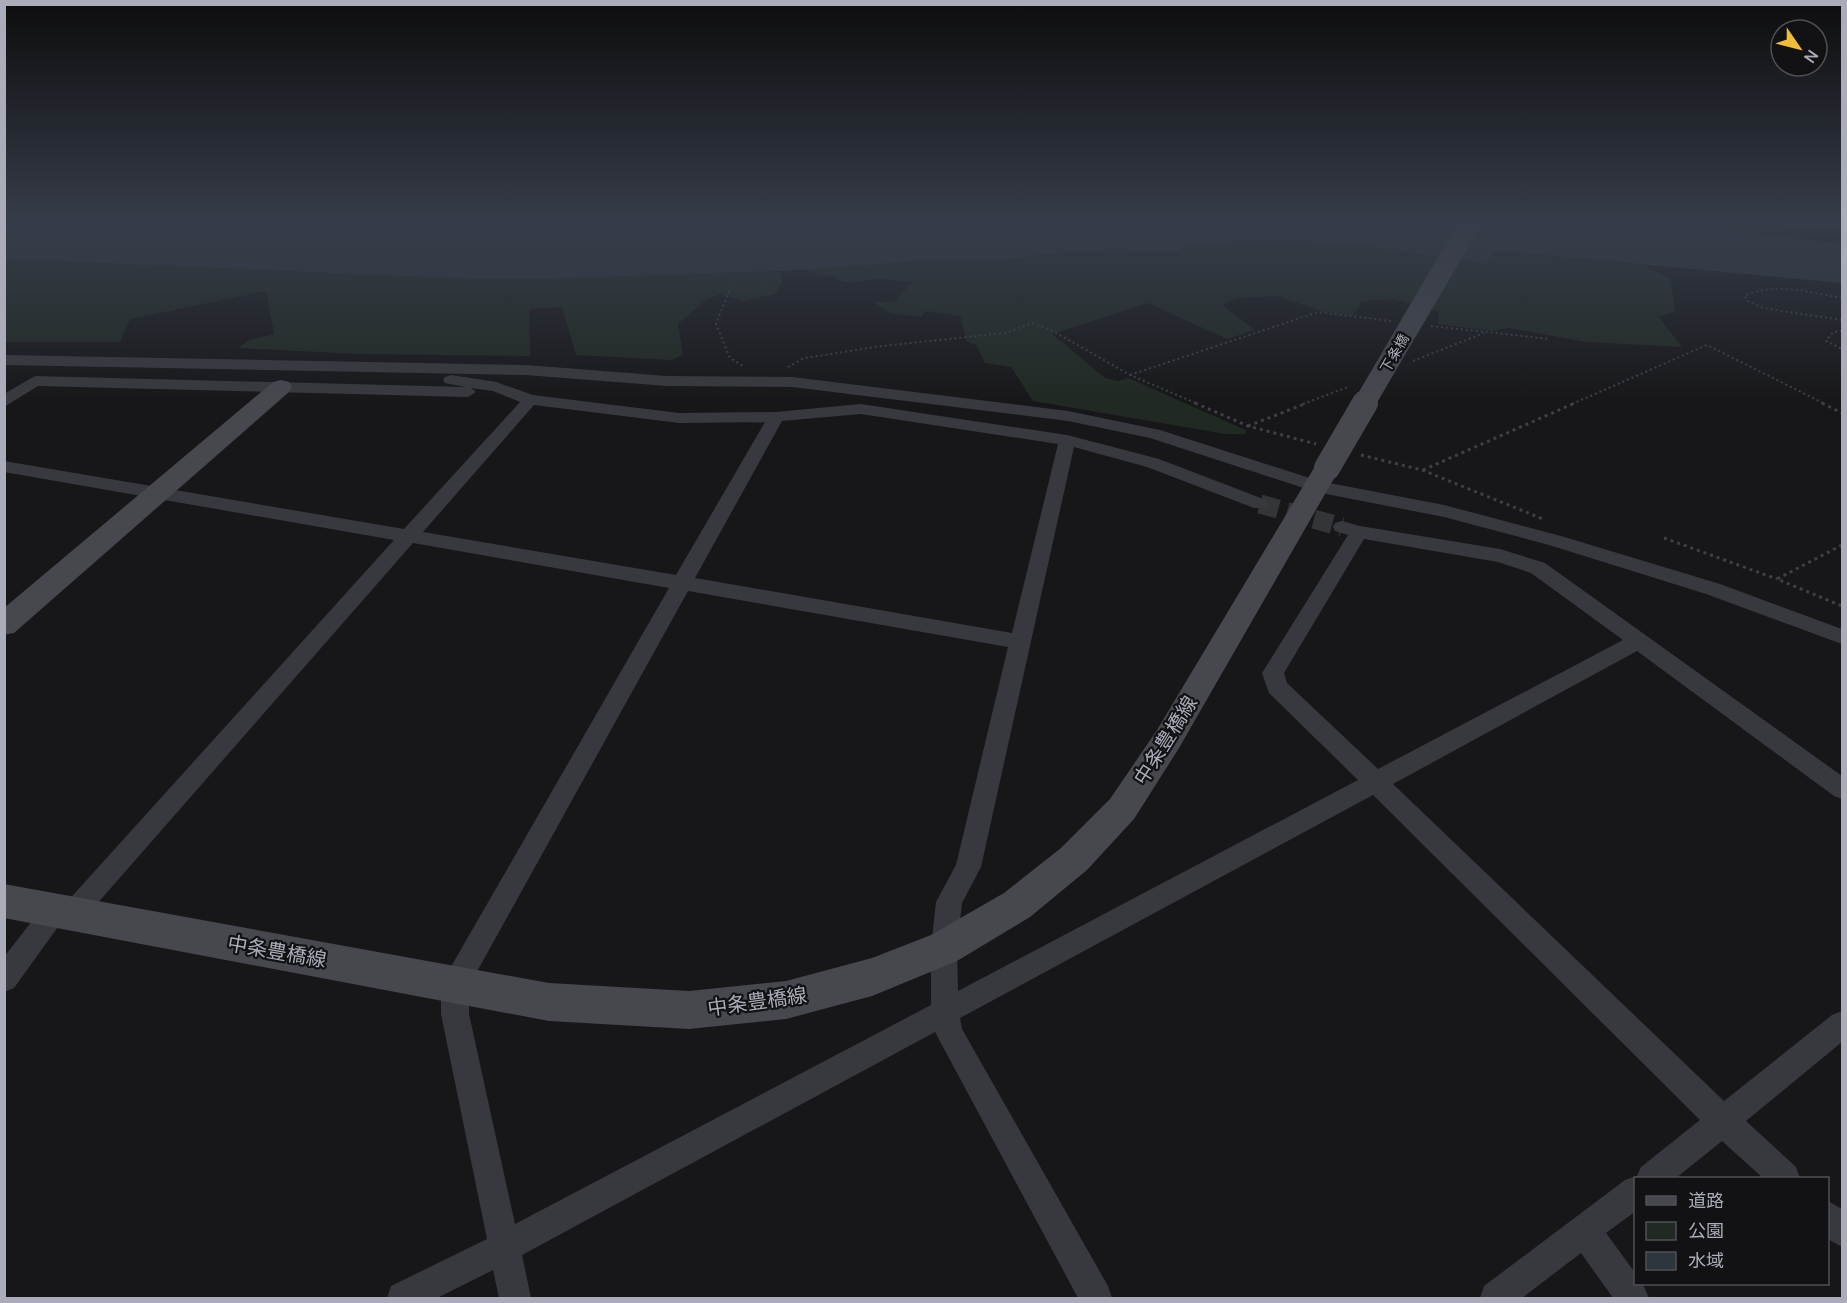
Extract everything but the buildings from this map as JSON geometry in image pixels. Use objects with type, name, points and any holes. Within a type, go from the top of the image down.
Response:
[{"type":"main road","name":"下条橋","points":[[1322,467],[1435,281]]},
{"type":"main road","points":[[4,625],[281,387]]},
{"type":"main road","name":"中条豊橋線","points":[[4,901],[549,1002],[689,1010],[786,1000],[872,977],[944,948],[1017,905],[1074,859],[1122,809],[1168,739],[1322,467]]},
{"type":"street","points":[[4,360],[526,370],[667,381],[792,382],[1068,416],[1322,467],[1444,511],[1554,540],[1713,589],[1842,637]]},
{"type":"street","points":[[4,367],[28,361]]},
{"type":"street","points":[[359,367],[378,373],[496,387],[524,397]]},
{"type":"street","points":[[328,388],[508,375],[526,370]]},
{"type":"street","points":[[4,402],[35,381],[328,388],[524,397],[679,418],[776,417],[861,409],[1067,440],[1153,463],[1260,504]]},
{"type":"street","points":[[4,978],[408,537],[524,397]]},
{"type":"street","points":[[515,1299],[455,1014],[455,984],[776,417]]},
{"type":"street","points":[[1067,440],[968,867],[949,902],[944,948],[945,1010],[949,1034],[1096,1299]]},
{"type":"street","points":[[4,466],[1022,642]]},
{"type":"street","points":[[1783,1177],[1722,1122],[1376,781],[1276,687],[1272,673],[1351,530],[1500,556],[1538,568],[1842,789]]},
{"type":"street","points":[[403,1299],[503,1248],[1637,642]]},
{"type":"street","points":[[1654,1177],[1842,1025]]},
{"type":"street","points":[[1496,1299],[1586,1232],[1634,1192]]},
{"type":"street","points":[[1829,1219],[1842,1231]]},
{"type":"street","points":[[1586,1232],[1633,1299]]},
{"type":"path","points":[[731,286],[716,324],[730,358],[741,365],[752,366]]},
{"type":"path","points":[[1842,298],[1785,289],[1765,289],[1745,295],[1746,300],[1751,304],[1763,308],[1842,320]]},
{"type":"path","points":[[1130,375],[1318,312],[1396,322]]},
{"type":"path","points":[[798,369],[788,367],[804,358],[882,346],[1006,333],[1032,323],[1053,331],[1130,375],[1248,426],[1322,467]]},
{"type":"path","points":[[1430,326],[1550,339]]},
{"type":"path","points":[[1842,331],[1833,332],[1826,341],[1842,349]]},
{"type":"path","points":[[1422,470],[1707,345],[1842,413]]},
{"type":"path","points":[[1356,454],[1422,470],[1553,523]]},
{"type":"path","points":[[1664,538],[1777,579],[1842,606]]},
{"type":"path","points":[[1777,579],[1842,545]]},
{"type":"green space","points":[[4,281],[782,281],[782,283],[775,294],[744,301],[720,294],[707,299],[678,324],[683,355],[672,360],[576,355],[562,307],[529,309],[530,356],[357,354],[238,348],[249,340],[274,334],[266,291],[130,319],[120,342],[5,342]]},
{"type":"green space","points":[[901,281],[1671,281],[1675,312],[1658,316],[1682,347],[1586,342],[1508,328],[1491,331],[1438,324],[1439,312],[1394,299],[1362,301],[1352,316],[1322,311],[1277,296],[1237,298],[1222,305],[1255,330],[1227,339],[1148,303],[1052,334],[1105,378],[1118,381],[1128,378],[1246,430],[1245,434],[1225,434],[1033,401],[1011,367],[985,363],[976,345],[967,342],[960,316],[926,311],[921,317],[890,313],[873,302],[894,302],[913,281]]},
{"type":"water","points":[[1819,281],[1842,281],[1842,283]]},
{"type":"tunnel","points":[[1260,504],[1342,527]]}]
